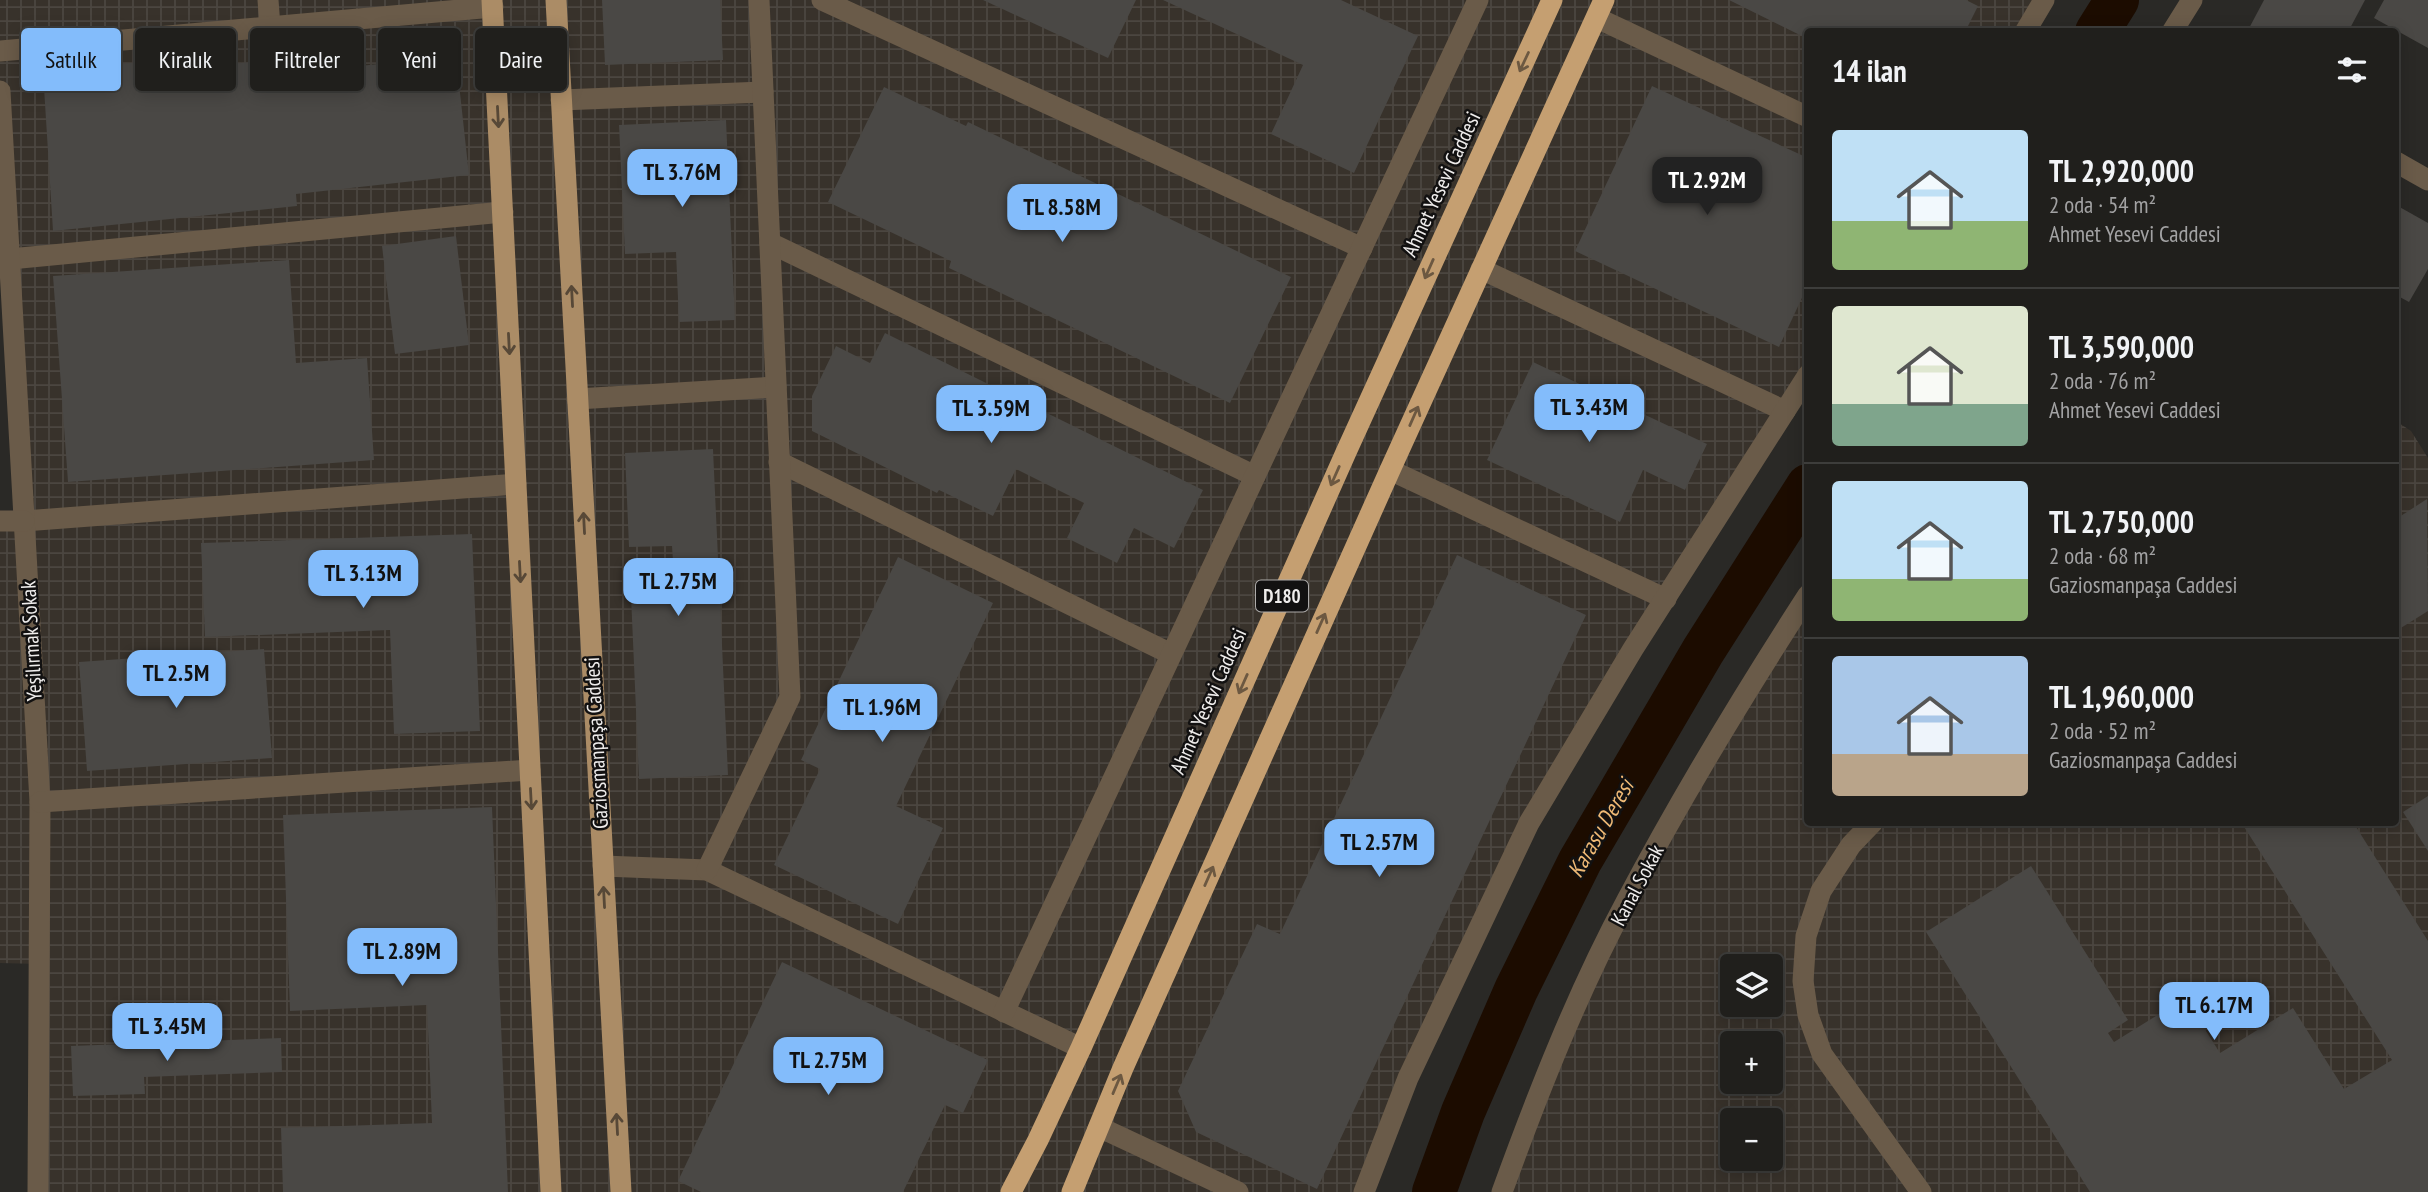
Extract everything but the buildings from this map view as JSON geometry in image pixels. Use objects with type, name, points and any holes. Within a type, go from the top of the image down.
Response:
[{"type":"highway","name":"Ahmet Yesevi Caddesi","points":[[1011,1192],[1081,1048],[1347,450],[1552,0]]},
{"type":"highway","name":"D180","points":[[1072,1192],[1390,470],[1600,9]]},
{"type":"main road","name":"Gaziosmanpaşa Caddesi","points":[[556,0],[621,1192]]},
{"type":"main road","points":[[493,4],[551,1192]]},
{"type":"street","points":[[268,0],[270,27]]},
{"type":"street","points":[[707,870],[790,697],[759,0]]},
{"type":"street","points":[[822,0],[1362,248]]},
{"type":"street","points":[[1004,1012],[1478,0]]},
{"type":"street","points":[[2028,28],[2045,0]]},
{"type":"street","points":[[2174,28],[2192,0]]},
{"type":"street","points":[[0,51],[493,4]]},
{"type":"street","points":[[1600,9],[1804,115]]},
{"type":"street","name":"Yeşilırmak Sokak","points":[[0,91],[40,802],[38,1192]]},
{"type":"street","points":[[561,100],[763,92]]},
{"type":"street","points":[[2399,164],[2428,180]]},
{"type":"street","points":[[10,260],[503,212]]},
{"type":"street","points":[[769,243],[1255,476]]},
{"type":"street","points":[[1481,270],[1785,411]]},
{"type":"street","points":[[1364,1192],[1408,1078],[1529,823],[1633,649],[1804,381]]},
{"type":"street","points":[[577,399],[776,387]]},
{"type":"street","points":[[779,463],[1171,654]]},
{"type":"street","points":[[1390,470],[1666,599]]},
{"type":"street","points":[[0,521],[516,484]]},
{"type":"street","name":"Kanal Sokak","points":[[1502,1192],[1571,1018],[1626,901],[1753,680],[1804,601]]},
{"type":"street","points":[[40,802],[530,770]]},
{"type":"street","points":[[1869,826],[1852,845],[1821,891],[1806,936],[1804,981],[1808,1015],[1822,1054],[1921,1192]]},
{"type":"street","points":[[603,866],[707,870],[1081,1048]]},
{"type":"street","points":[[1099,1127],[1238,1192]]},
{"type":"shaded area","points":[[0,0],[2044,0],[2027,28],[1804,28],[1804,381],[1529,823],[1364,1192],[38,1192],[39,964],[0,963],[0,521],[23,521],[0,91]]},
{"type":"shaded area","points":[[2399,423],[2411,431],[2428,458],[2428,1192],[1502,1192],[1571,1018],[1804,602],[1804,826],[2399,826]]},
{"type":"waterway","name":"Karasu Deresi","points":[[2100,28],[2117,0]]},
{"type":"waterway","name":"Karasu Deresi","points":[[1434,1192],[1463,1112],[1516,990],[1580,861],[1703,651],[1804,492]]}]
